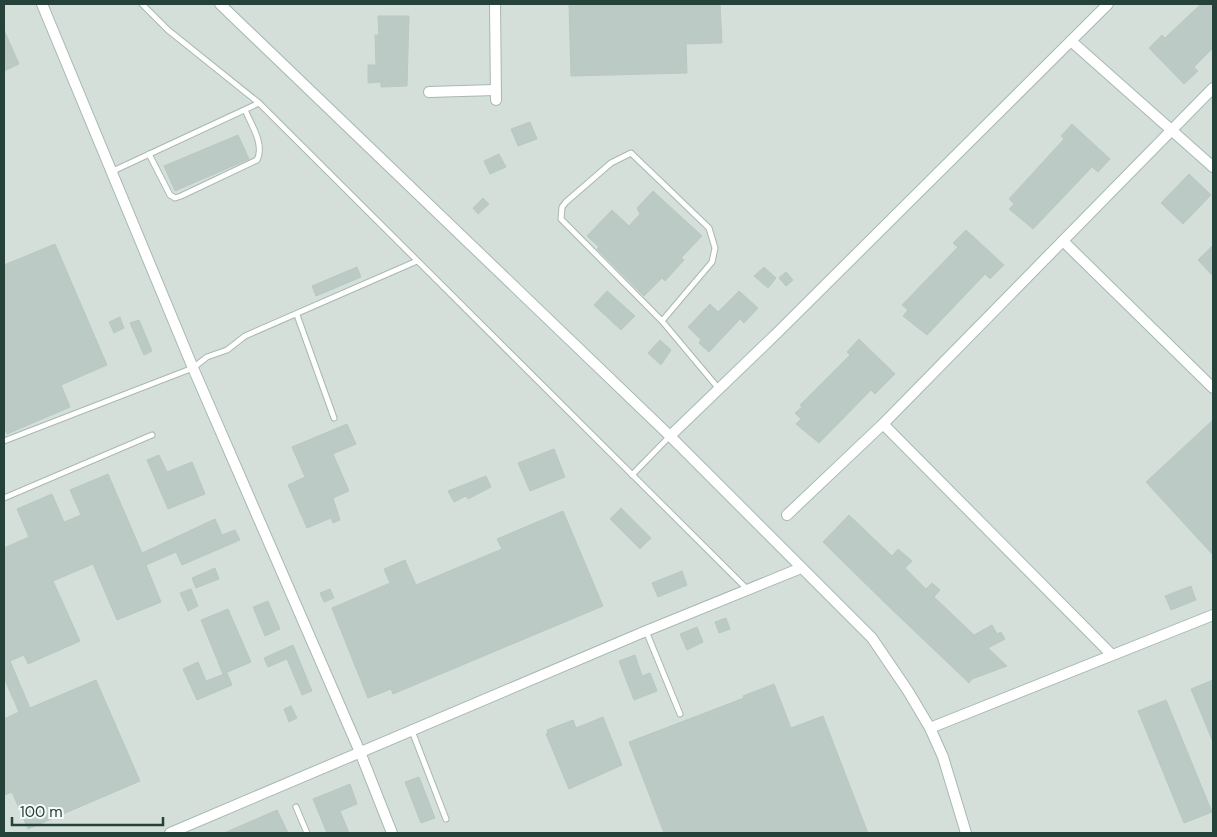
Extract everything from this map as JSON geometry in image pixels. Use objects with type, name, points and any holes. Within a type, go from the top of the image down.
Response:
[{"type":"street","points":[[42,4],[113,170],[193,368],[360,752],[392,833]]},
{"type":"street","points":[[220,4],[670,436],[872,638],[908,690],[930,728],[943,756],[966,833]]},
{"type":"street","points":[[429,92],[496,95],[495,4]]},
{"type":"street","points":[[670,436],[1108,4]]},
{"type":"street","points":[[1071,41],[1213,166]]},
{"type":"street","points":[[787,514],[884,424],[1213,88]]},
{"type":"street","points":[[1064,240],[1213,388]]},
{"type":"street","points":[[884,424],[1111,654]]},
{"type":"street","points":[[170,833],[646,631],[801,568]]},
{"type":"street","points":[[930,728],[1213,614]]},
{"type":"lane","points":[[142,4],[168,30],[259,103],[747,589]]},
{"type":"lane","points":[[113,170],[259,103]]},
{"type":"lane","points":[[149,154],[170,195],[175,198],[181,196],[257,160],[260,154],[259,145],[245,110]]},
{"type":"lane","points":[[662,321],[712,262],[715,248],[708,228],[631,153],[610,163],[566,202],[562,207],[561,219],[662,321],[718,389]]},
{"type":"lane","points":[[4,441],[193,368],[208,357],[227,350],[245,336],[297,315],[417,261]]},
{"type":"lane","points":[[297,315],[334,418]]},
{"type":"lane","points":[[4,498],[152,434]]},
{"type":"lane","points":[[632,475],[670,436]]},
{"type":"lane","points":[[646,631],[680,714]]},
{"type":"lane","points":[[412,730],[446,819]]},
{"type":"lane","points":[[296,807],[307,833]]},
{"type":"shaded area","points":[[4,4],[1213,4],[1213,833],[4,833]]},
{"type":"building","points":[[569,4],[720,4],[722,43],[686,44],[687,73],[571,76]]},
{"type":"building","points":[[1201,4],[1213,4],[1213,48],[1194,67],[1198,71],[1184,84],[1149,48],[1162,35],[1165,38]]},
{"type":"building","points":[[378,16],[409,16],[407,86],[381,87],[381,82],[368,83],[368,65],[376,65],[375,35],[379,35]]},
{"type":"building","points":[[4,30],[19,64],[4,71]]},
{"type":"building","points":[[530,122],[537,139],[518,146],[511,129]]},
{"type":"building","points":[[1072,124],[1110,159],[1098,172],[1092,167],[1033,229],[1009,209],[1014,204],[1009,199],[1064,139],[1061,136]]},
{"type":"building","points":[[238,135],[249,159],[175,191],[164,166]]},
{"type":"building","points":[[499,154],[506,167],[490,174],[484,161]]},
{"type":"building","points":[[1189,174],[1211,195],[1183,224],[1161,203]]},
{"type":"building","points":[[653,191],[702,236],[681,258],[684,260],[665,281],[662,278],[644,296],[597,249],[599,247],[587,236],[612,210],[629,226],[640,214],[637,208]]},
{"type":"building","points":[[483,198],[489,204],[478,214],[473,208]]},
{"type":"building","points":[[966,230],[1004,265],[990,279],[985,274],[927,335],[903,316],[908,310],[902,305],[958,247],[953,243]]},
{"type":"building","points":[[55,244],[107,365],[61,385],[70,407],[7,434],[4,426],[4,265]]},
{"type":"building","points":[[1213,245],[1213,276],[1198,260]]},
{"type":"building","points":[[357,267],[361,277],[316,296],[312,286]]},
{"type":"building","points":[[764,267],[776,278],[768,288],[754,276]]},
{"type":"building","points":[[786,272],[793,280],[786,286],[779,278]]},
{"type":"building","points":[[607,291],[635,316],[621,330],[594,305]]},
{"type":"building","points":[[739,291],[758,308],[744,323],[740,319],[709,352],[699,343],[701,340],[688,327],[710,304],[718,312]]},
{"type":"building","points":[[120,317],[124,328],[114,333],[109,322]]},
{"type":"building","points":[[139,320],[152,351],[144,355],[130,323]]},
{"type":"building","points":[[859,339],[895,374],[875,394],[871,390],[819,443],[796,424],[801,419],[795,413],[802,407],[800,405],[850,355],[847,352]]},
{"type":"building","points":[[660,340],[671,350],[661,365],[648,353]]},
{"type":"building","points":[[1213,420],[1213,555],[1146,482]]},
{"type":"building","points":[[347,424],[356,444],[333,454],[349,491],[333,498],[340,520],[333,523],[331,518],[307,528],[288,485],[305,477],[292,447]]},
{"type":"building","points":[[554,449],[565,477],[530,491],[518,463]]},
{"type":"building","points":[[159,455],[167,472],[192,462],[205,494],[168,509],[147,460]]},
{"type":"building","points":[[108,474],[142,553],[215,519],[222,535],[235,530],[240,540],[182,565],[176,552],[146,565],[161,602],[117,620],[93,564],[53,581],[80,641],[28,664],[24,655],[10,661],[30,708],[96,680],[140,781],[28,829],[12,792],[4,795],[4,719],[19,712],[4,678],[4,548],[29,537],[17,509],[52,494],[64,522],[81,515],[70,490]]},
{"type":"building","points":[[486,476],[491,487],[468,499],[466,496],[454,502],[448,491]]},
{"type":"building","points":[[621,508],[651,538],[640,549],[610,519]]},
{"type":"building","points":[[563,511],[603,606],[393,694],[391,689],[368,698],[332,608],[390,583],[384,569],[405,560],[416,585],[502,549],[497,539]]},
{"type":"building","points":[[849,515],[892,556],[898,549],[912,561],[905,568],[926,589],[932,583],[940,590],[934,597],[974,635],[992,625],[997,634],[1001,632],[1005,639],[988,648],[1007,666],[972,679],[969,683],[883,601],[823,542]]},
{"type":"building","points":[[215,568],[219,579],[196,588],[192,578]]},
{"type":"building","points":[[682,571],[687,585],[658,597],[652,583]]},
{"type":"building","points":[[1191,586],[1196,600],[1171,610],[1165,596]]},
{"type":"building","points":[[191,589],[198,606],[188,611],[180,593]]},
{"type":"building","points":[[330,589],[334,598],[324,602],[320,593]]},
{"type":"building","points":[[268,601],[280,629],[265,636],[253,607]]},
{"type":"building","points":[[228,609],[251,662],[223,674],[201,620]]},
{"type":"building","points":[[726,618],[730,629],[719,633],[715,622]]},
{"type":"building","points":[[697,627],[703,642],[687,650],[680,634]]},
{"type":"building","points":[[293,645],[312,691],[302,695],[287,659],[268,667],[264,658]]},
{"type":"building","points":[[635,655],[642,676],[650,673],[657,691],[634,700],[619,661]]},
{"type":"building","points":[[198,662],[206,681],[227,673],[232,685],[197,700],[183,669]]},
{"type":"building","points":[[1213,680],[1213,742],[1191,689]]},
{"type":"building","points":[[774,684],[791,728],[823,716],[868,833],[664,833],[629,742],[744,698],[743,696]]},
{"type":"building","points":[[1166,700],[1212,812],[1184,823],[1138,711]]},
{"type":"building","points":[[291,706],[297,718],[289,722],[284,709]]},
{"type":"building","points":[[603,717],[622,765],[569,789],[546,734],[548,733],[547,730],[573,720],[576,728]]},
{"type":"building","points":[[419,777],[435,818],[421,823],[405,782]]},
{"type":"building","points":[[350,784],[357,804],[340,811],[349,833],[327,833],[313,799]]},
{"type":"building","points":[[277,810],[288,833],[224,833]]}]
